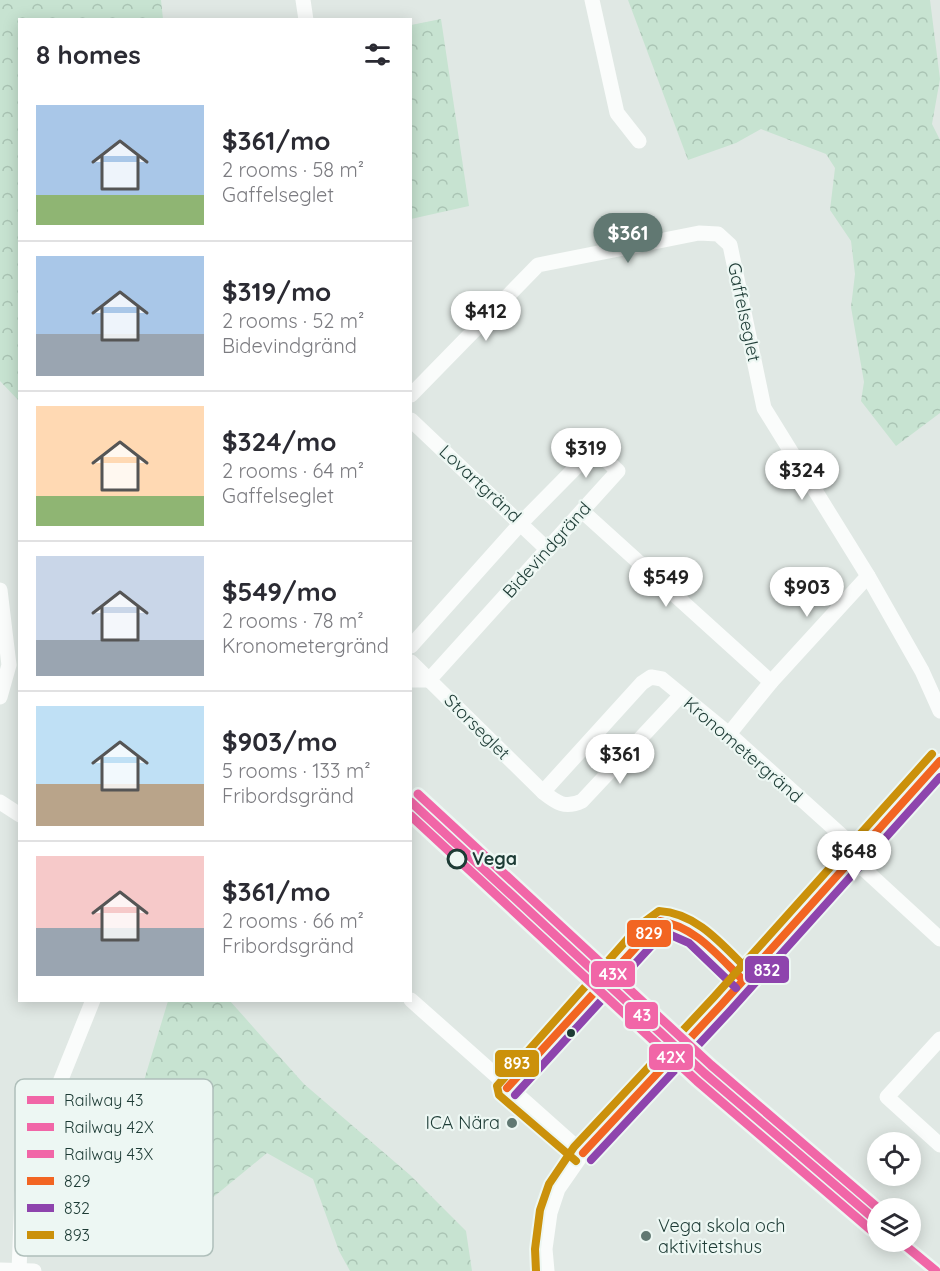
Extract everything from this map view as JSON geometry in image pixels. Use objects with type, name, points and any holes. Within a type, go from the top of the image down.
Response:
[{"type":"street","points":[[303,0],[306,18]]},
{"type":"street","points":[[592,0],[617,113],[639,141]]},
{"type":"street","name":"Gaffelseglet","points":[[412,394],[538,265],[699,232],[718,234],[730,245],[764,408],[868,576],[922,671],[940,711]]},
{"type":"street","name":"Lovartgränd","points":[[412,421],[548,550]]},
{"type":"street","name":"Bidevindgränd","points":[[412,645],[521,523],[594,449],[618,471],[429,680]]},
{"type":"street","points":[[582,511],[771,682]]},
{"type":"street","points":[[729,734],[771,682],[868,576]]},
{"type":"street","points":[[0,590],[9,665],[0,697]]},
{"type":"street","name":"Storseglet","points":[[412,663],[543,792],[561,805],[572,806],[582,801],[680,696]]},
{"type":"street","name":"Kronometergränd","points":[[543,792],[642,683],[651,677],[662,679],[729,734],[940,939]]},
{"type":"street","points":[[412,680],[429,680]]},
{"type":"street","points":[[547,1271],[545,1249],[550,1213],[558,1189],[583,1153],[743,980],[940,761]]},
{"type":"street","points":[[0,802],[18,814]]},
{"type":"street","points":[[412,1001],[583,1153]]},
{"type":"street","points":[[61,1079],[92,1002]]},
{"type":"street","points":[[940,1039],[887,1097],[940,1145]]},
{"type":"street","points":[[19,1271],[20,1256]]},
{"type":"street","points":[[0,1270],[34,1271]]},
{"type":"green space","points":[[0,0],[161,0],[163,18],[18,18],[18,400],[0,381]]},
{"type":"green space","points":[[628,0],[930,0],[940,79],[932,124],[940,140],[940,413],[896,446],[861,401],[864,382],[851,307],[855,274],[851,241],[830,210],[835,168],[826,154],[761,129],[736,143],[688,160]]},
{"type":"green space","points":[[441,19],[469,206],[412,219],[412,25]]},
{"type":"green space","points":[[168,1002],[231,1002],[304,1084],[410,1175],[466,1231],[472,1271],[350,1271],[339,1251],[313,1179],[267,1153],[213,1197],[213,1079],[144,1079]]},
{"type":"rail line","name":"43X","points":[[418,794],[711,1065],[867,1199]]},
{"type":"rail line","name":"43","points":[[412,803],[704,1073],[867,1213]]},
{"type":"rail line","name":"42X","points":[[412,817],[697,1081],[867,1227]]},
{"type":"rail line","name":"43","points":[[913,1252],[936,1271]]},
{"type":"transit line","name":"893","points":[[536,1271],[535,1249],[540,1210],[549,1184],[574,1147],[714,997],[932,754]]},
{"type":"transit line","name":"829","points":[[583,1153],[722,1004],[940,761]]},
{"type":"transit line","name":"832","points":[[591,1160],[730,1011],[940,777]]},
{"type":"transit line","name":"893","points":[[576,1161],[499,1095],[497,1086],[640,925],[659,911],[686,918],[720,942],[750,972]]},
{"type":"transit line","name":"829","points":[[507,1088],[660,921],[685,929],[695,936],[743,980]]},
{"type":"transit line","name":"832","points":[[515,1095],[664,932],[689,943],[736,988]]},
{"type":"place","name":"Vega","points":[[457,859]]},
{"type":"place","name":"ICA Nära","points":[[512,1123]]},
{"type":"place","name":"Vega skola och aktivitetshus","points":[[646,1236]]}]
